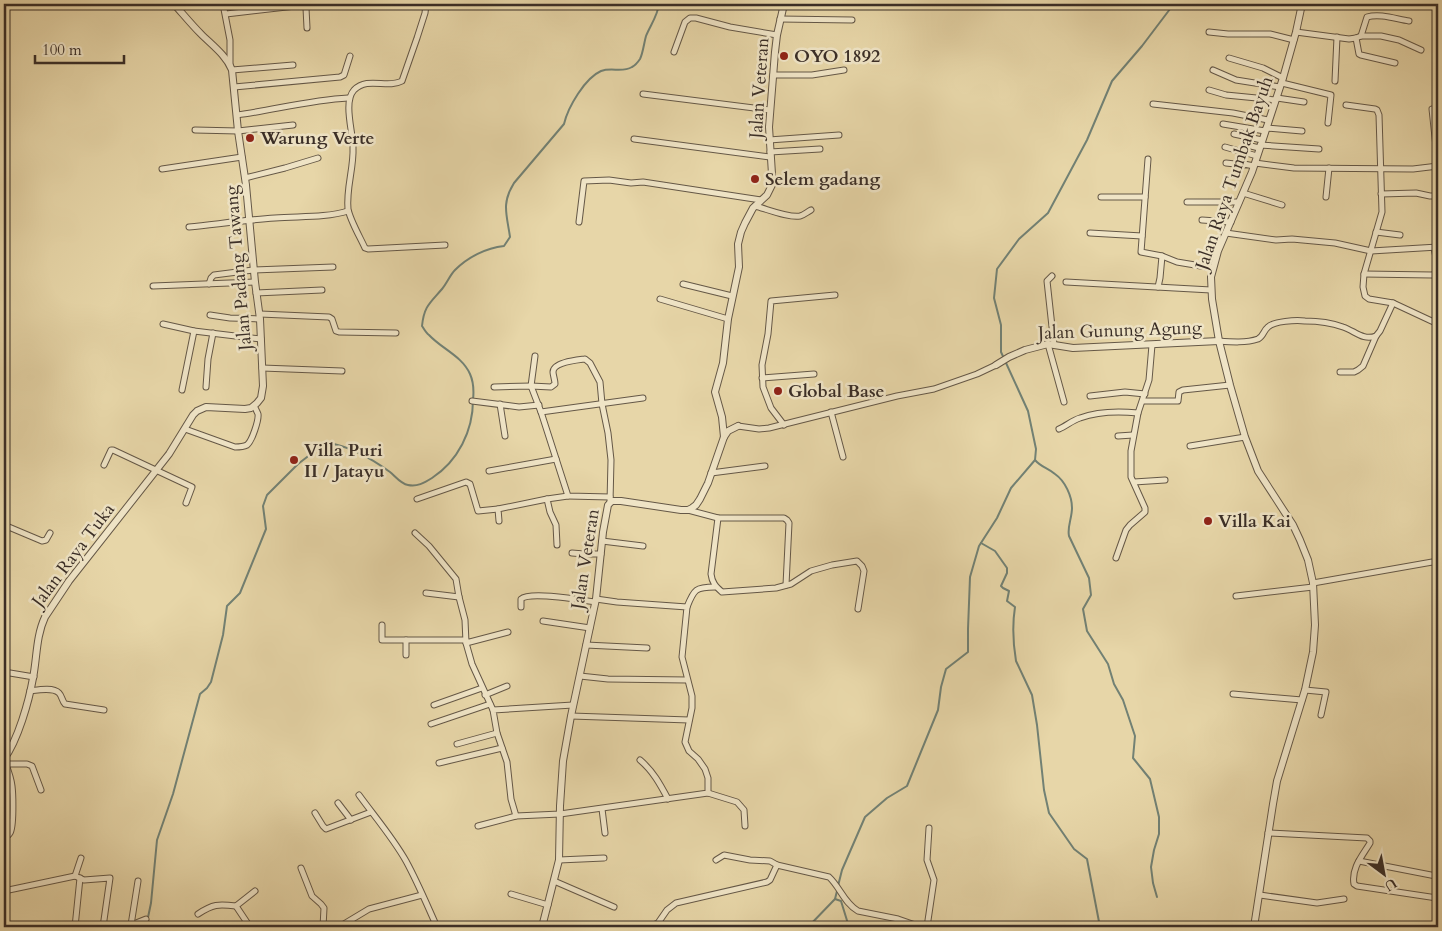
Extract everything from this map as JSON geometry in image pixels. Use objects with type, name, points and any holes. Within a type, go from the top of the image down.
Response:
[{"type":"street","points":[[174,4],[219,50],[230,65]]},
{"type":"street","points":[[223,4],[230,40],[230,65]]},
{"type":"street","points":[[426,4],[418,38],[402,81],[397,84],[374,82],[365,84],[354,91],[351,96],[349,107],[354,148],[348,211],[365,248],[368,250],[445,244]]},
{"type":"street","name":"Jalan Veteran","points":[[542,927],[560,860],[563,761],[590,628],[607,506],[610,500],[688,510],[698,503],[708,483],[724,437],[722,418],[715,392],[724,363],[728,319],[739,267],[738,244],[741,232],[744,223],[755,206],[767,194],[772,185],[768,132],[777,35],[784,4]]},
{"type":"street","name":"Jalan Raya Tumbak Bayuh","points":[[1254,927],[1277,781],[1302,700],[1313,652],[1315,625],[1313,585],[1308,560],[1300,540],[1293,525],[1258,472],[1245,437],[1219,342],[1211,278],[1226,233],[1244,193],[1282,83],[1302,4]]},
{"type":"street","points":[[226,14],[304,5],[306,8],[307,28]]},
{"type":"street","points":[[1395,63],[1360,55],[1358,37],[1369,16],[1377,15],[1409,21]]},
{"type":"street","points":[[674,52],[685,22],[690,18],[777,35]]},
{"type":"street","points":[[780,19],[852,20]]},
{"type":"street","points":[[1209,32],[1270,34],[1294,40]]},
{"type":"street","points":[[1296,32],[1337,37],[1381,36],[1399,40],[1421,50]]},
{"type":"street","points":[[1335,81],[1337,37]]},
{"type":"street","points":[[234,87],[340,77],[344,74],[350,56]]},
{"type":"street","points":[[1229,58],[1263,68],[1282,83]]},
{"type":"street","points":[[230,65],[293,65]]},
{"type":"street","name":"Jalan Padang Tawang","points":[[230,65],[245,178],[254,282],[260,316],[263,392],[261,398],[254,406]]},
{"type":"street","points":[[773,74],[812,75],[844,70]]},
{"type":"street","points":[[1214,70],[1236,80],[1282,83],[1331,95],[1328,123]]},
{"type":"street","points":[[1209,90],[1226,95],[1304,102]]},
{"type":"street","points":[[643,94],[770,110]]},
{"type":"street","points":[[237,115],[308,102],[348,98]]},
{"type":"street","points":[[1152,104],[1233,113],[1268,120]]},
{"type":"street","points":[[1346,105],[1375,108],[1379,112],[1382,212],[1364,274],[1363,293],[1366,298],[1393,304],[1438,324]]},
{"type":"street","points":[[1225,147],[1255,162],[1294,168],[1413,169],[1438,166],[1432,109]]},
{"type":"street","points":[[1223,124],[1302,131]]},
{"type":"street","points":[[195,130],[238,131],[293,125]]},
{"type":"street","points":[[1234,134],[1260,144],[1319,149]]},
{"type":"street","points":[[769,140],[839,135]]},
{"type":"street","points":[[634,139],[770,154],[820,150]]},
{"type":"street","points":[[1251,146],[1260,144]]},
{"type":"street","points":[[162,169],[242,157]]},
{"type":"street","points":[[245,178],[318,158]]},
{"type":"street","points":[[1148,159],[1141,252],[1162,256],[1177,262],[1213,268]]},
{"type":"street","points":[[1226,163],[1244,165],[1255,162]]},
{"type":"street","points":[[1326,197],[1329,168]]},
{"type":"street","points":[[579,222],[584,178],[631,183],[643,182],[761,200]]},
{"type":"street","points":[[1244,193],[1282,205]]},
{"type":"street","points":[[1382,194],[1416,193],[1438,196]]},
{"type":"street","points":[[1101,197],[1145,197]]},
{"type":"street","points":[[1187,202],[1239,202]]},
{"type":"street","points":[[755,206],[782,214],[797,216],[811,210]]},
{"type":"street","points":[[189,227],[348,211]]},
{"type":"street","points":[[1202,220],[1231,222]]},
{"type":"street","points":[[1376,232],[1400,235]]},
{"type":"street","points":[[1226,233],[1276,240],[1292,239],[1335,243],[1370,251],[1436,248],[1438,269],[1436,274],[1364,274]]},
{"type":"street","points":[[1090,234],[1142,236]]},
{"type":"street","points":[[1158,287],[1162,256]]},
{"type":"street","points":[[209,284],[210,278],[214,275],[253,270],[333,267]]},
{"type":"street","points":[[1052,276],[1047,281],[1051,344],[1064,402]]},
{"type":"street","points":[[153,286],[254,282]]},
{"type":"street","points":[[1066,282],[1211,290]]},
{"type":"street","points":[[683,284],[732,296]]},
{"type":"street","points":[[256,293],[322,290]]},
{"type":"street","points":[[784,425],[771,408],[763,387],[762,378],[762,365],[768,334],[771,301],[835,295]]},
{"type":"street","points":[[660,299],[728,319]]},
{"type":"street","points":[[1340,372],[1354,372],[1363,366],[1393,304]]},
{"type":"street","points":[[210,315],[230,318],[260,316],[329,317],[332,319],[336,331],[339,332],[396,333]]},
{"type":"street","points":[[1219,342],[1239,342],[1258,339],[1268,326],[1294,321],[1331,324],[1344,327],[1364,337],[1376,336]]},
{"type":"street","points":[[163,324],[212,334],[261,339]]},
{"type":"street","points":[[182,390],[194,331]]},
{"type":"street","points":[[206,387],[212,334]]},
{"type":"street","name":"Jalan Gunung Agung","points":[[996,365],[1030,348],[1051,344],[1073,348],[1219,342]]},
{"type":"street","points":[[1116,558],[1126,530],[1145,512],[1131,477],[1131,451],[1138,413],[1149,380],[1152,345]]},
{"type":"street","points":[[535,356],[531,386],[568,496]]},
{"type":"street","points":[[417,499],[466,482],[470,484],[478,511],[568,496],[610,500],[611,460],[600,382],[586,359],[558,365],[554,368],[556,384],[551,387],[494,387]]},
{"type":"street","points":[[722,418],[738,426],[759,429],[769,428],[897,396],[934,390],[996,365]]},
{"type":"street","points":[[262,368],[342,370]]},
{"type":"street","points":[[762,378],[814,374]]},
{"type":"street","points":[[1143,401],[1178,401],[1179,392],[1183,390],[1230,385]]},
{"type":"street","points":[[1090,396],[1125,392],[1145,394]]},
{"type":"street","points":[[541,412],[643,398]]},
{"type":"street","points":[[472,400],[519,407],[538,405]]},
{"type":"street","points":[[500,404],[505,436]]},
{"type":"street","points":[[185,429],[235,447],[242,447],[251,440],[258,420],[258,413],[254,406]]},
{"type":"street","name":"Jalan Raya Tuka","points":[[4,761],[12,746],[28,704],[39,638],[45,616],[69,581],[157,471],[193,415],[206,407],[246,409],[254,406]]},
{"type":"street","points":[[1060,430],[1079,418],[1090,415],[1114,411],[1138,413]]},
{"type":"street","points":[[831,412],[843,457]]},
{"type":"street","points":[[724,437],[731,429],[738,426]]},
{"type":"street","points":[[1118,436],[1133,435]]},
{"type":"street","points":[[1190,446],[1245,437]]},
{"type":"street","points":[[104,465],[111,450],[113,450],[192,487],[186,503]]},
{"type":"street","points":[[489,471],[556,458]]},
{"type":"street","points":[[711,473],[765,466]]},
{"type":"street","points":[[1134,482],[1165,480]]},
{"type":"street","points":[[546,499],[556,525],[557,545]]},
{"type":"street","points":[[498,509],[499,522]]},
{"type":"street","points":[[688,510],[718,518],[784,518],[787,520],[789,523],[786,585]]},
{"type":"street","points":[[718,518],[711,574],[715,587],[722,592],[776,588],[791,584],[811,572],[832,565],[857,561],[864,571],[858,609]]},
{"type":"street","points":[[4,525],[42,541],[45,541],[50,533]]},
{"type":"street","points":[[415,533],[429,546],[456,579],[465,620],[466,641],[472,664],[491,707],[506,762],[511,799],[516,816]]},
{"type":"street","points":[[602,542],[643,546]]},
{"type":"street","points":[[572,552],[601,554]]},
{"type":"street","points":[[1236,596],[1313,585],[1438,561]]},
{"type":"street","points":[[708,792],[708,778],[705,769],[686,746],[685,742],[692,708],[692,696],[682,658],[687,607],[691,596],[702,587],[715,587]]},
{"type":"street","points":[[426,593],[459,597]]},
{"type":"street","points":[[521,607],[522,597],[551,596],[687,607]]},
{"type":"street","points":[[543,621],[590,628]]},
{"type":"street","points":[[382,625],[382,640],[466,641],[508,632]]},
{"type":"street","points":[[406,640],[406,655]]},
{"type":"street","points":[[586,645],[647,648]]},
{"type":"street","points":[[4,672],[34,677]]},
{"type":"street","points":[[580,676],[608,679],[687,680]]},
{"type":"street","points":[[485,695],[508,686]]},
{"type":"street","points":[[434,705],[482,688]]},
{"type":"street","points":[[30,691],[53,690],[58,692],[65,704],[104,710]]},
{"type":"street","points":[[1304,690],[1326,692],[1321,715]]},
{"type":"street","points":[[1233,694],[1302,700]]},
{"type":"street","points":[[431,724],[491,707],[573,705]]},
{"type":"street","points":[[571,716],[689,720]]},
{"type":"street","points":[[457,744],[497,733]]},
{"type":"street","points":[[439,763],[502,748]]},
{"type":"street","points":[[640,760],[650,768],[668,799]]},
{"type":"street","points":[[4,838],[11,832],[13,820],[12,784],[4,761],[32,766],[40,790]]},
{"type":"street","points":[[478,826],[516,816],[560,814],[602,809],[708,792],[737,802],[744,810],[745,826]]},
{"type":"street","points":[[359,795],[405,860],[438,927]]},
{"type":"street","points":[[338,803],[351,820]]},
{"type":"street","points":[[602,809],[605,833]]},
{"type":"street","points":[[315,813],[326,829],[371,812]]},
{"type":"street","points":[[927,927],[934,880],[927,860],[929,828]]},
{"type":"street","points":[[1268,833],[1367,838],[1370,843],[1354,871],[1354,884],[1437,898]]},
{"type":"street","points":[[716,860],[724,853],[750,860],[770,860],[777,865],[829,877],[835,882],[841,894],[851,906],[858,910],[898,919],[921,927]]},
{"type":"street","points":[[75,927],[81,858]]},
{"type":"street","points":[[560,860],[604,858]]},
{"type":"street","points":[[1360,860],[1436,876]]},
{"type":"street","points":[[649,927],[658,923],[667,910],[676,903],[767,882],[770,880],[777,865]]},
{"type":"street","points":[[301,868],[312,896],[324,908],[323,927]]},
{"type":"street","points":[[4,891],[78,877],[84,880],[110,878],[103,927]]},
{"type":"street","points":[[131,925],[138,880]]},
{"type":"street","points":[[554,881],[614,907]]},
{"type":"street","points":[[198,914],[214,905],[236,906],[255,891]]},
{"type":"street","points":[[511,894],[548,905]]},
{"type":"street","points":[[339,927],[369,909],[422,895]]},
{"type":"street","points":[[1260,895],[1317,903],[1344,899]]},
{"type":"street","points":[[236,906],[249,927]]},
{"type":"street","points":[[118,927],[131,925],[146,919]]},
{"type":"waterway","points":[[146,927],[151,903],[157,840],[173,794],[200,694],[211,682],[223,635],[227,606],[240,593],[266,529],[263,506],[267,495],[298,464],[328,443],[361,454],[408,485],[417,485],[432,478],[449,463],[467,434],[472,412],[473,384],[470,374],[462,362],[434,340],[422,326],[426,309],[460,265],[484,251],[504,246],[510,237],[506,204],[507,197],[514,183],[564,124],[573,102],[589,80],[601,71],[628,69],[640,59],[646,36],[656,16],[659,4]]},
{"type":"waterway","points":[[838,886],[842,870],[865,817],[887,798],[907,786],[938,710],[946,669],[968,652],[970,577],[979,546],[997,518],[1011,488],[1035,460],[1036,449],[1028,411],[1001,352],[1001,325],[994,298],[997,269],[1019,239],[1048,213],[1087,140],[1112,81],[1142,46],[1173,4]]},
{"type":"waterway","points":[[1035,460],[1059,477],[1069,494],[1072,503],[1069,536],[1089,578],[1091,595],[1083,609],[1087,631],[1108,664],[1114,684],[1123,700],[1135,736],[1133,758],[1150,779],[1159,817],[1159,834],[1151,867],[1157,897]]},
{"type":"waterway","points":[[981,543],[995,551],[1007,568],[1007,573],[1001,586],[1009,591],[1007,601],[1015,607],[1013,634],[1016,661],[1032,695],[1044,790],[1049,813],[1074,849],[1087,859],[1100,927]]},
{"type":"waterway","points":[[808,927],[835,899],[837,891]]},
{"type":"waterway","points":[[835,899],[841,901],[849,927]]},
{"type":"place","name":"OYO 1892","points":[[784,56]]},
{"type":"place","name":"Warung Verte","points":[[250,138]]},
{"type":"place","name":"Selem gadang","points":[[755,179]]},
{"type":"place","name":"Global Base","points":[[778,391]]},
{"type":"place","name":"Villa Puri II / Jatayu","points":[[294,460]]},
{"type":"place","name":"Villa Kai","points":[[1208,521]]}]
